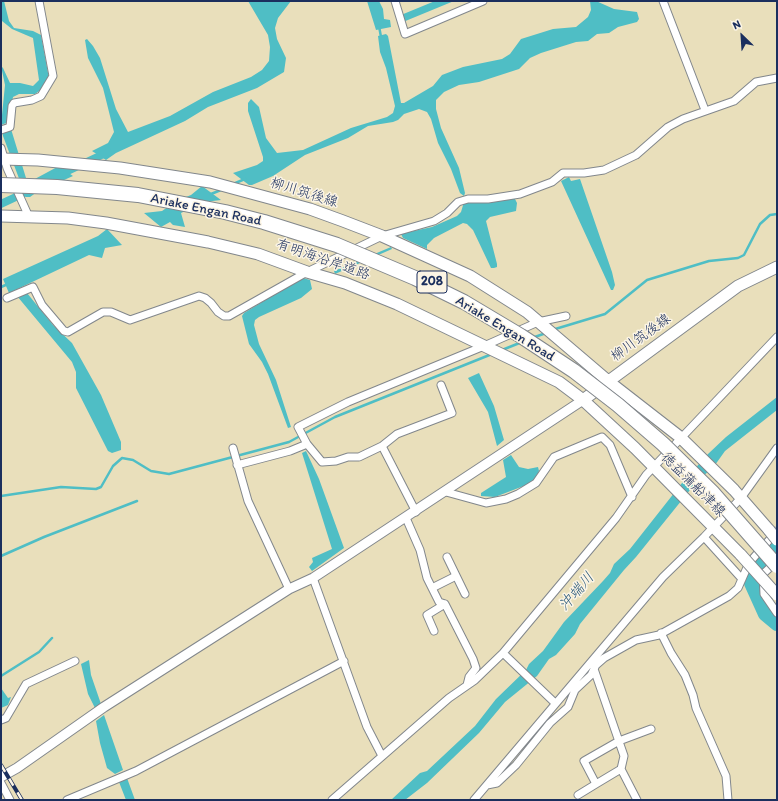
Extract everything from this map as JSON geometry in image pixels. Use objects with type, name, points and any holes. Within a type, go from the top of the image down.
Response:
[{"type":"highway","name":"Ariake Engan Road","points":[[1,180],[103,187],[185,199],[265,218],[339,242],[417,274],[466,299],[524,333],[576,367],[621,402],[716,489],[777,560]]},
{"type":"highway","name":"Ariake Engan Road","points":[[1,185],[57,187],[138,196],[197,206],[264,222],[337,245],[464,302],[521,336],[574,371],[618,405],[663,444],[713,492],[777,566]]},
{"type":"main road","name":"柳川筑後線","points":[[3,159],[38,160],[120,168],[210,182],[310,209],[382,236],[470,276],[527,312],[568,344],[608,380]]},
{"type":"main road","name":"有明海沿岸道路","points":[[2,217],[68,218],[160,232],[258,254],[369,292],[559,382],[583,400]]},
{"type":"main road","name":"柳川筑後線","points":[[583,400],[608,380],[738,286],[777,268]]},
{"type":"main road","name":"徳益蒲船津線","points":[[608,380],[683,440],[773,530],[777,540]]},
{"type":"main road","name":"徳益蒲船津線","points":[[583,400],[655,468],[711,524],[777,595]]},
{"type":"street","points":[[1,130],[10,127],[12,106],[14,103],[32,100],[41,96],[53,76],[39,1]]},
{"type":"street","points":[[395,1],[405,34],[483,1]]},
{"type":"street","points":[[663,1],[705,110]]},
{"type":"street","points":[[7,298],[33,287],[42,305],[64,331],[68,332],[103,312],[111,312],[130,320],[199,296],[205,298],[218,312],[224,316],[229,316],[307,272],[382,236],[434,221],[447,213],[458,202],[463,200],[488,199],[520,194],[552,182],[563,173],[584,173],[604,170],[636,155],[668,127],[705,110],[734,101],[756,82],[777,78]]},
{"type":"street","points":[[1,148],[3,159],[29,217]]},
{"type":"street","points":[[441,386],[452,413],[398,434],[382,446],[359,456],[348,457],[328,463],[322,462],[306,442],[298,427],[348,402],[484,346],[566,316]]},
{"type":"street","points":[[332,800],[449,698],[505,655],[655,468],[683,440],[777,337]]},
{"type":"street","points":[[1,776],[17,768],[104,707],[289,589],[313,578],[416,512],[583,400]]},
{"type":"street","points":[[446,492],[486,503],[506,499],[518,494],[536,483],[554,457],[602,437],[610,445],[632,497]]},
{"type":"street","points":[[237,464],[290,451],[306,442]]},
{"type":"street","points":[[382,446],[416,512]]},
{"type":"street","points":[[474,800],[553,701],[663,577],[704,538],[711,524],[777,448]]},
{"type":"street","points":[[233,450],[248,501],[289,589]]},
{"type":"street","points":[[406,518],[420,550],[427,578],[439,602],[445,604],[476,668],[469,677],[467,685]]},
{"type":"street","points":[[487,785],[497,783],[516,765],[550,723],[568,707],[575,690],[591,675],[594,669],[604,658],[636,640],[661,633],[729,596],[738,588],[749,563],[773,530]]},
{"type":"street","points":[[704,538],[742,579]]},
{"type":"street","points":[[448,558],[465,594]]},
{"type":"street","points":[[777,560],[763,574],[764,594],[777,613]]},
{"type":"street","points":[[432,588],[456,576]]},
{"type":"street","points":[[313,578],[367,727],[382,756]]},
{"type":"street","points":[[434,631],[426,615],[445,604]]},
{"type":"street","points":[[661,633],[671,653],[686,675],[696,708],[726,776],[728,800]]},
{"type":"street","points":[[505,655],[553,701]]},
{"type":"street","points":[[1,720],[6,718],[26,684],[75,661]]},
{"type":"street","points":[[67,800],[136,771],[344,661]]},
{"type":"street","points":[[594,669],[624,756],[621,769],[637,800]]},
{"type":"street","points":[[596,784],[584,761],[619,740],[651,729]]},
{"type":"street","points":[[578,795],[621,769]]},
{"type":"street","points":[[1,783],[10,800]]},
{"type":"water","points":[[1,1],[4,1],[9,21],[14,28],[33,31],[41,35],[49,78],[42,89],[35,94],[19,94],[13,97],[9,122],[1,125],[5,85],[1,66],[10,83],[20,83],[33,86],[39,80],[33,38],[12,29],[2,21]]},
{"type":"water","points":[[248,1],[291,1],[278,18],[275,28],[277,39],[286,58],[284,72],[257,88],[208,107],[185,121],[116,153],[106,160],[92,151],[108,143],[114,132],[103,88],[88,58],[85,40],[87,39],[93,46],[100,58],[116,109],[128,132],[170,116],[213,92],[251,77],[262,70],[269,61],[270,47],[268,35]]},
{"type":"water","points":[[367,1],[379,1],[383,9],[384,19],[390,20],[391,27],[376,30]]},
{"type":"water","points":[[435,1],[454,1],[403,22],[401,15]]},
{"type":"water","points":[[590,1],[596,1],[614,9],[637,12],[639,19],[637,22],[618,27],[609,33],[597,34],[588,41],[576,42],[541,53],[530,58],[519,69],[479,82],[459,85],[444,92],[436,100],[436,109],[441,128],[459,168],[465,193],[464,196],[460,193],[451,169],[438,143],[431,119],[427,112],[419,109],[404,114],[398,120],[393,122],[368,126],[348,138],[305,155],[273,176],[252,185],[249,185],[233,173],[257,165],[263,161],[248,111],[248,103],[251,99],[259,107],[266,138],[277,153],[303,150],[351,128],[387,117],[393,113],[395,106],[386,68],[380,52],[378,36],[386,34],[388,36],[401,103],[404,103],[433,86],[442,75],[463,67],[502,59],[510,54],[521,39],[553,29],[576,27],[588,17],[591,10]]},
{"type":"water","points":[[11,129],[26,178],[33,180],[59,166],[73,176],[37,192],[30,197],[26,197],[3,136],[2,131]]},
{"type":"water","points":[[569,177],[571,181],[580,179],[612,272],[615,285],[613,290],[611,290],[561,181]]},
{"type":"water","points":[[202,186],[221,200],[204,202],[181,213],[185,227],[173,225],[170,222],[161,227],[144,213],[162,211],[178,200],[191,195]]},
{"type":"water","points":[[514,197],[517,203],[516,211],[490,217],[486,221],[497,264],[497,267],[494,268],[491,268],[473,230],[467,224],[463,223],[434,238],[427,245],[427,249],[403,238],[400,232],[409,232],[432,227],[457,216],[461,212],[464,202]]},
{"type":"water","points":[[107,229],[122,245],[105,248],[102,258],[89,255],[9,293],[3,279],[98,236]]},
{"type":"water","points":[[391,247],[392,249],[335,274],[334,271]]},
{"type":"water","points":[[300,277],[310,280],[312,289],[301,298],[259,317],[255,320],[254,325],[259,344],[276,380],[291,427],[288,428],[268,374],[262,362],[249,344],[242,316],[244,313],[287,287]]},
{"type":"water","points":[[27,293],[53,325],[72,343],[101,395],[121,442],[121,450],[112,453],[108,451],[76,388],[76,372],[72,362],[17,296]]},
{"type":"water","points":[[479,373],[494,406],[504,440],[497,446],[488,412],[468,378]]},
{"type":"water","name":"沖端川","points":[[777,397],[777,410],[725,451],[715,465],[694,485],[580,624],[575,634],[556,655],[549,659],[537,676],[505,702],[479,733],[427,783],[405,800],[391,800],[420,773],[427,771],[475,726],[496,699],[526,670],[529,664],[543,651],[564,622],[610,573],[614,564],[630,549],[682,483],[708,454],[726,437]]},
{"type":"water","points":[[306,451],[319,479],[344,548],[312,571],[309,567],[313,562],[312,558],[332,549],[302,453]]},
{"type":"water","points":[[511,455],[519,467],[528,469],[538,467],[539,471],[534,482],[495,497],[481,496],[481,493],[506,477],[503,460]]},
{"type":"water","points":[[89,660],[91,675],[101,704],[95,708],[88,694],[81,664]]},
{"type":"water","points":[[1,688],[8,698],[11,697],[8,705],[1,708]]},
{"type":"water","points":[[104,715],[123,770],[115,774],[107,768],[100,743],[96,721]]},
{"type":"water","points":[[127,778],[135,800],[126,800],[119,782]]},
{"type":"waterway","points":[[379,26],[381,37]]},
{"type":"waterway","points":[[57,176],[108,152]]},
{"type":"waterway","points":[[233,184],[245,179]]},
{"type":"waterway","points":[[1,204],[33,189]]},
{"type":"waterway","points":[[211,194],[221,190]]},
{"type":"waterway","points":[[552,330],[605,314],[647,280],[709,261],[738,258],[744,255],[760,224],[770,215],[777,214]]},
{"type":"waterway","points":[[1,287],[8,284]]},
{"type":"waterway","points":[[532,338],[546,333]]},
{"type":"waterway","points":[[502,350],[522,342]]},
{"type":"waterway","points":[[1,496],[61,487],[96,489],[101,487],[113,466],[122,458],[133,460],[151,471],[169,474],[289,442],[335,417],[492,354]]},
{"type":"waterway","points":[[1,556],[44,537],[137,501]]},
{"type":"waterway","points":[[777,546],[763,561],[751,583],[765,614],[777,624]]},
{"type":"waterway","points":[[1,676],[39,652],[52,638]]},
{"type":"railway","points":[[1,765],[22,800]]}]
